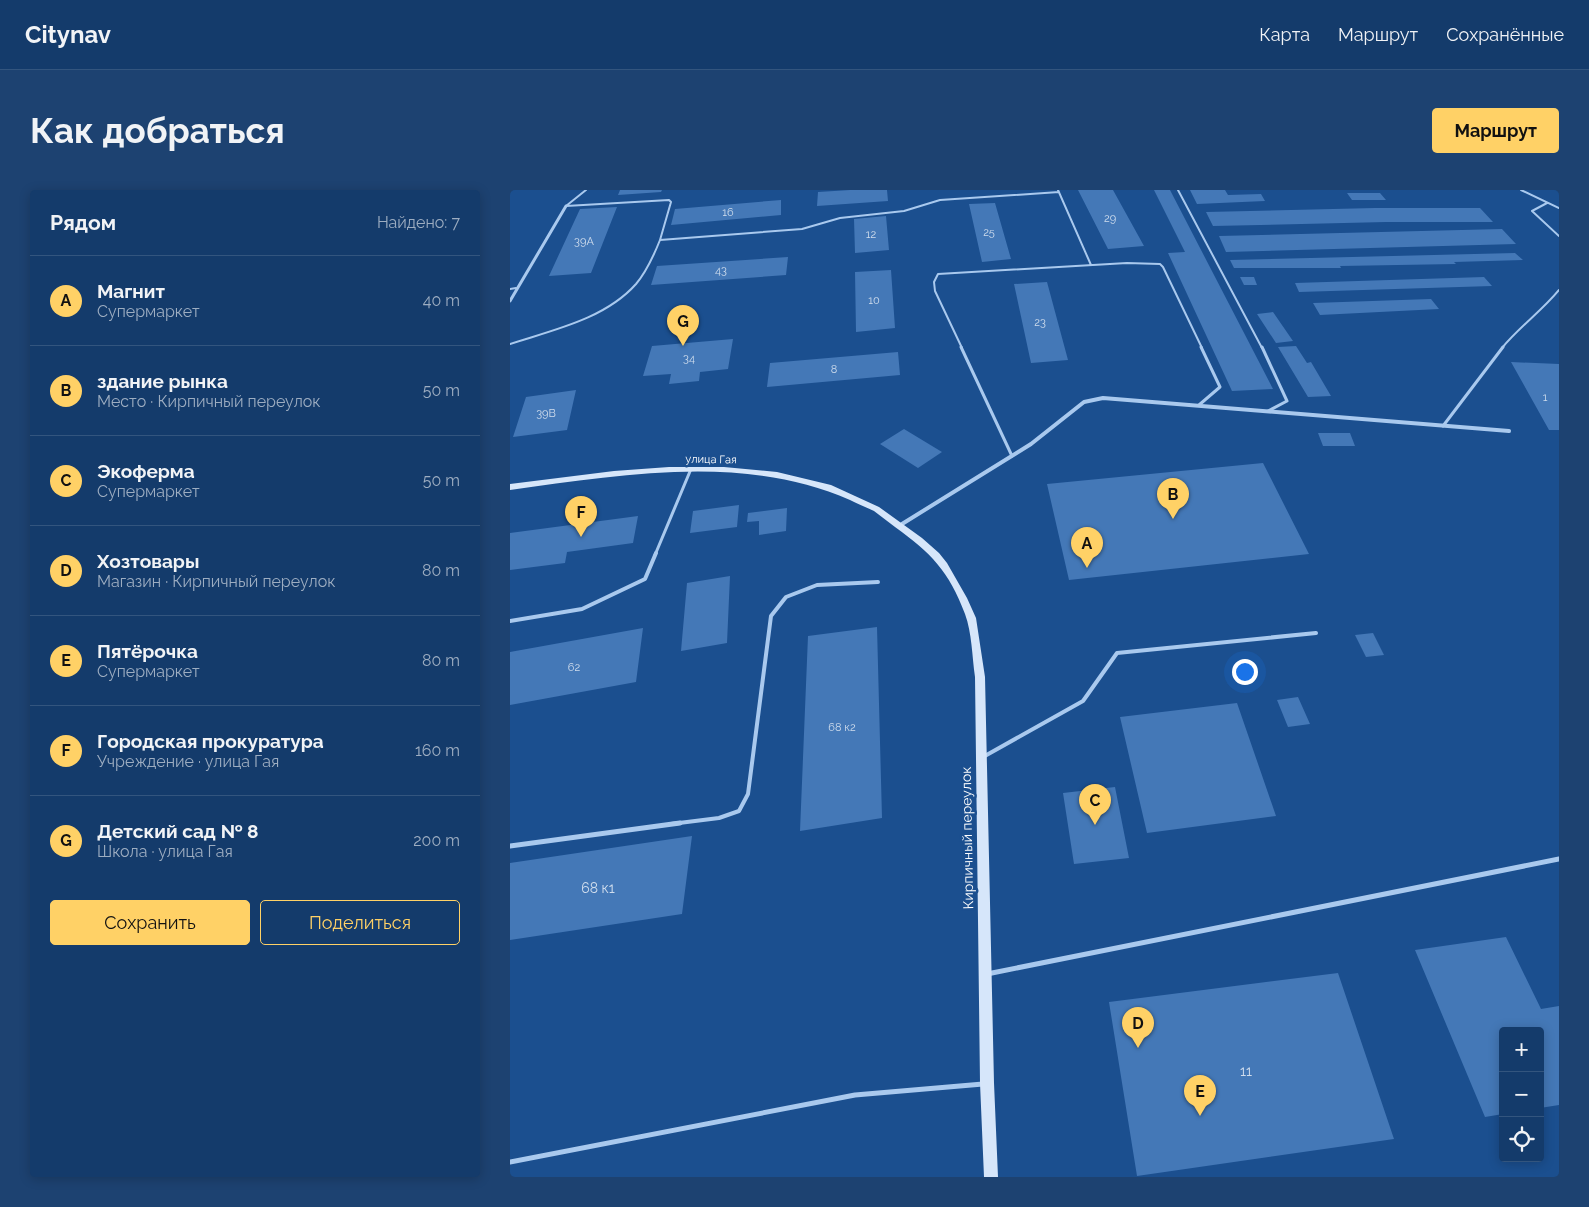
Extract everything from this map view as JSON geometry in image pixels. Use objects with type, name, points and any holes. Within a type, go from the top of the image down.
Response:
[{"type":"main road","name":"улица Гая","points":[[510,487],[584,477],[692,469],[750,471],[810,482],[859,499],[902,524]]},
{"type":"main road","name":"Кирпичный переулок","points":[[902,524],[942,561],[971,617],[980,677],[990,1177]]},
{"type":"street","points":[[510,300],[566,206]]},
{"type":"street","points":[[902,524],[1031,444],[1084,402],[1095,399],[1199,405],[1508,431]]},
{"type":"lane","points":[[566,206],[586,190]]},
{"type":"lane","points":[[1178,190],[1266,355],[1287,401],[1268,411]]},
{"type":"lane","points":[[1521,190],[1559,208]]},
{"type":"lane","points":[[660,240],[802,229],[840,218],[904,210],[940,200],[1058,191],[1091,265]]},
{"type":"lane","points":[[510,344],[584,318],[620,299],[637,283],[651,261],[660,240],[671,202],[669,200],[566,206]]},
{"type":"lane","points":[[1546,203],[1532,211],[1559,236]]},
{"type":"lane","points":[[1012,456],[935,291],[938,274],[947,272],[1151,263],[1163,267],[1220,387],[1199,405]]},
{"type":"lane","points":[[510,289],[516,288]]},
{"type":"lane","points":[[1443,426],[1511,337],[1552,300],[1559,290]]},
{"type":"lane","points":[[510,621],[582,609],[645,579],[692,469]]},
{"type":"lane","points":[[510,846],[718,818],[739,811],[748,794],[770,616],[786,597],[817,586],[878,582]]},
{"type":"lane","points":[[981,758],[1083,701],[1117,653],[1316,632]]},
{"type":"lane","points":[[985,974],[1559,859]]},
{"type":"lane","points":[[510,1162],[855,1095],[987,1084]]},
{"type":"building","points":[[620,190],[662,190],[661,192],[618,195]]},
{"type":"building","points":[[887,190],[888,201],[817,206],[818,192]]},
{"type":"building","points":[[1078,190],[1113,190],[1144,246],[1108,249]]},
{"type":"building","points":[[1154,190],[1170,190],[1273,389],[1232,391],[1168,253],[1185,252]]},
{"type":"building","points":[[1190,190],[1225,190],[1228,195],[1261,194],[1265,201],[1197,204]]},
{"type":"building","points":[[1347,193],[1380,193],[1386,200],[1352,200]]},
{"type":"building","points":[[781,200],[781,215],[671,225],[675,209]]},
{"type":"building","points":[[995,203],[1011,259],[982,262],[969,204]]},
{"type":"building","points":[[617,207],[591,273],[549,276],[580,209]]},
{"type":"building","points":[[1375,208],[1480,208],[1493,222],[1386,222],[1213,226],[1206,212]]},
{"type":"building","points":[[886,216],[889,250],[855,253],[854,219]]},
{"type":"building","points":[[1502,229],[1516,244],[1226,252],[1219,236]]},
{"type":"building","points":[[1515,253],[1523,260],[1454,262],[1456,264],[1340,266],[1341,268],[1234,268],[1230,260]]},
{"type":"building","points":[[788,257],[786,275],[651,285],[657,266]]},
{"type":"building","points":[[891,270],[895,328],[856,332],[855,272]]},
{"type":"building","points":[[1240,277],[1254,277],[1257,285],[1244,285]]},
{"type":"building","points":[[1484,277],[1492,286],[1299,292],[1295,283]]},
{"type":"building","points":[[1047,282],[1068,360],[1031,363],[1014,284]]},
{"type":"building","points":[[1431,299],[1439,309],[1320,315],[1313,303]]},
{"type":"building","points":[[1273,312],[1293,341],[1276,343],[1257,314]]},
{"type":"building","points":[[733,339],[728,369],[700,372],[699,381],[669,384],[671,374],[643,376],[652,346]]},
{"type":"building","points":[[1296,346],[1307,363],[1311,362],[1331,396],[1308,397],[1278,347]]},
{"type":"building","points":[[898,352],[900,375],[767,387],[770,363]]},
{"type":"building","points":[[1511,362],[1559,364],[1559,430],[1549,430]]},
{"type":"building","points":[[576,390],[567,430],[513,437],[526,397]]},
{"type":"building","points":[[904,429],[942,452],[918,468],[880,444]]},
{"type":"building","points":[[1318,433],[1350,433],[1355,446],[1323,446]]},
{"type":"building","points":[[1263,463],[1309,554],[1069,580],[1047,484]]},
{"type":"building","points":[[739,505],[737,527],[690,533],[693,511]]},
{"type":"building","points":[[787,508],[786,531],[759,535],[759,521],[747,522],[748,513]]},
{"type":"building","points":[[638,516],[633,543],[567,552],[565,563],[510,570],[510,533]]},
{"type":"building","points":[[730,576],[727,643],[681,651],[687,583]]},
{"type":"building","points":[[877,627],[882,818],[800,831],[808,636]]},
{"type":"building","points":[[643,628],[636,682],[510,705],[510,652]]},
{"type":"building","points":[[1373,633],[1384,655],[1366,657],[1355,635]]},
{"type":"building","points":[[1298,697],[1310,724],[1288,727],[1277,700]]},
{"type":"building","points":[[1237,703],[1276,816],[1147,833],[1120,717]]},
{"type":"building","points":[[1115,787],[1129,858],[1074,864],[1063,793]]},
{"type":"building","points":[[692,836],[682,914],[510,940],[510,863]]},
{"type":"building","points":[[1506,937],[1541,1009],[1559,1006],[1559,1105],[1544,1107],[1544,1027],[1499,1027],[1499,1115],[1485,1117],[1415,950]]},
{"type":"building","points":[[1338,973],[1394,1139],[1137,1176],[1109,1002]]},
{"type":"place","name":"Детский сад № 8","points":[[683,346]]},
{"type":"place","name":"здание рынка","points":[[1173,519]]},
{"type":"place","name":"Городская прокуратура","points":[[581,537]]},
{"type":"place","name":"Магнит","points":[[1087,568]]},
{"type":"place","name":"Экоферма","points":[[1095,825]]},
{"type":"place","name":"Хозтовары","points":[[1138,1048]]},
{"type":"place","name":"Пятёрочка","points":[[1200,1116]]}]
